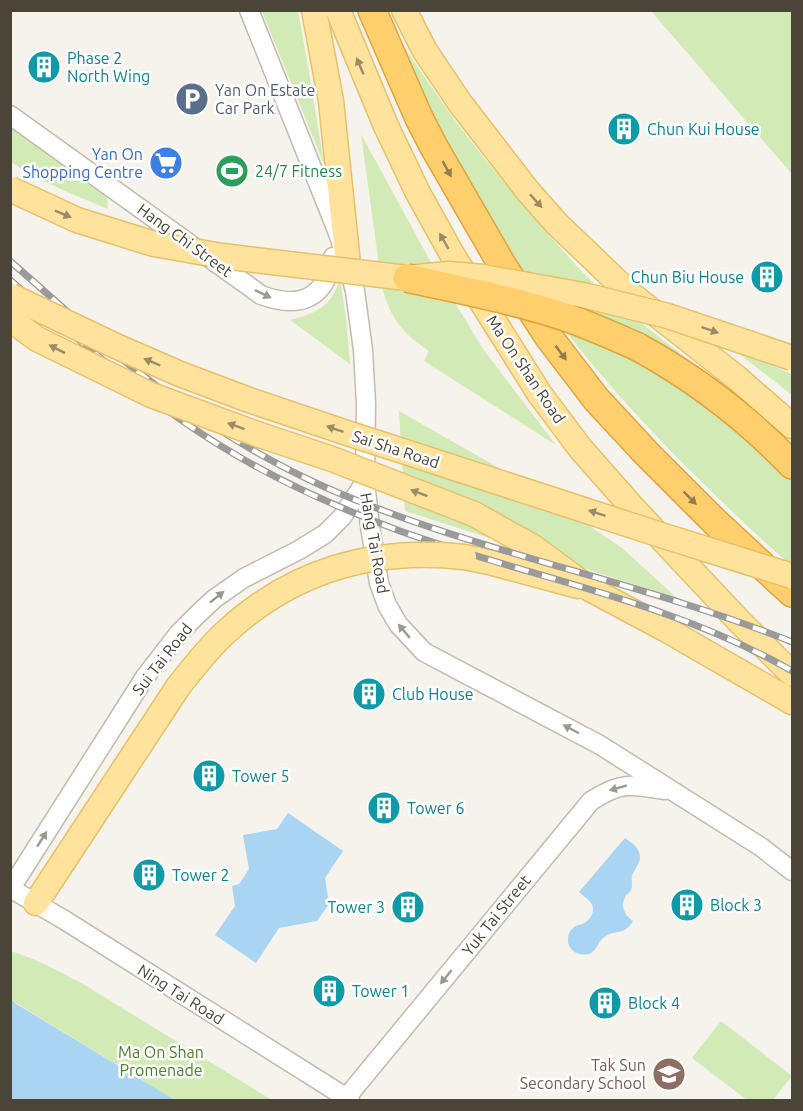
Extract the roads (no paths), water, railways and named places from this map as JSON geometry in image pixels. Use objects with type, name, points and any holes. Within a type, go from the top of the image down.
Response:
[{"type":"highway","points":[[372,10],[434,147],[501,263],[548,336],[596,399],[647,454],[714,521],[792,593]]},
{"type":"highway","points":[[407,278],[556,314],[636,346],[692,381],[723,404],[758,431],[792,465]]},
{"type":"main road","points":[[314,10],[331,101],[348,264]]},
{"type":"main road","name":"Ma On Shan Road","points":[[338,10],[386,126],[418,193],[453,256],[539,393],[580,448],[632,507],[792,674]]},
{"type":"main road","points":[[405,13],[425,51],[460,103],[527,190],[556,223],[628,292],[792,426]]},
{"type":"main road","points":[[10,189],[77,220],[154,244],[222,256],[407,278],[469,275],[583,295],[668,316],[792,358]]},
{"type":"main road","name":"Sai Sha Road","points":[[11,296],[118,347],[180,374],[240,396],[344,432],[792,576]]},
{"type":"main road","points":[[10,319],[37,339],[152,395],[332,459],[474,514],[533,547],[590,589],[676,635],[792,702]]},
{"type":"main road","points":[[36,903],[178,687],[226,632],[262,603],[302,581],[345,565],[395,555],[465,557],[590,589]]},
{"type":"street","name":"Hang Tai Road","points":[[249,10],[338,234],[355,291],[363,351],[366,404],[365,482],[370,526],[379,582],[392,615],[412,641],[424,652],[600,744],[761,847],[792,871]]},
{"type":"street","name":"Hang Chi Street","points":[[10,114],[245,284],[273,299],[286,302],[298,300],[316,292],[328,276],[338,234]]},
{"type":"street","name":"Sui Tai Road","points":[[11,888],[146,677],[179,633],[214,599],[243,578],[326,534],[342,518],[365,482]]},
{"type":"street","name":"Yuk Tai Street","points":[[348,1099],[591,801],[610,789],[632,785],[675,791]]},
{"type":"street","name":"Ning Tai Road","points":[[11,888],[348,1099]]},
{"type":"water","points":[[288,813],[343,851],[325,878],[329,904],[317,921],[279,928],[256,963],[215,935],[235,906],[232,886],[239,884],[249,869],[243,835],[277,829]]},
{"type":"water","points":[[625,838],[637,848],[640,854],[632,876],[632,889],[623,904],[626,913],[633,921],[627,929],[603,938],[591,953],[577,953],[569,945],[569,933],[574,927],[588,920],[593,909],[590,901],[579,892]]},
{"type":"water","points":[[11,1000],[18,1005],[175,1100],[11,1100]]},
{"type":"railway","points":[[10,261],[112,351],[174,399],[223,432],[300,475],[384,511],[441,531],[677,601],[792,642]]},
{"type":"railway","points":[[10,280],[147,395],[205,436],[276,477],[337,506],[400,531],[449,548],[600,592],[698,626],[792,671]]},
{"type":"place","name":"Phase 2 North Wing","points":[[44,67]]},
{"type":"place","name":"Yan On Estate Car Park","points":[[192,99]]},
{"type":"place","name":"Chun Kui House","points":[[624,129]]},
{"type":"place","name":"Yan On Shopping Centre","points":[[166,163]]},
{"type":"place","name":"24/7 Fitness","points":[[232,171]]},
{"type":"place","name":"Chun Biu House","points":[[767,277]]},
{"type":"place","name":"Club House","points":[[369,694]]},
{"type":"place","name":"Tower 5","points":[[209,776]]},
{"type":"place","name":"Tower 6","points":[[384,808]]},
{"type":"place","name":"Tower 2","points":[[149,875]]},
{"type":"place","name":"Block 3","points":[[687,905]]},
{"type":"place","name":"Tower 3","points":[[408,907]]},
{"type":"place","name":"Tower 1","points":[[329,991]]},
{"type":"place","name":"Block 4","points":[[605,1003]]},
{"type":"place","name":"Tak Sun Secondary School","points":[[669,1074]]},
{"type":"park label","name":"Ma On Shan Promenade","points":[[161,1061]]}]
